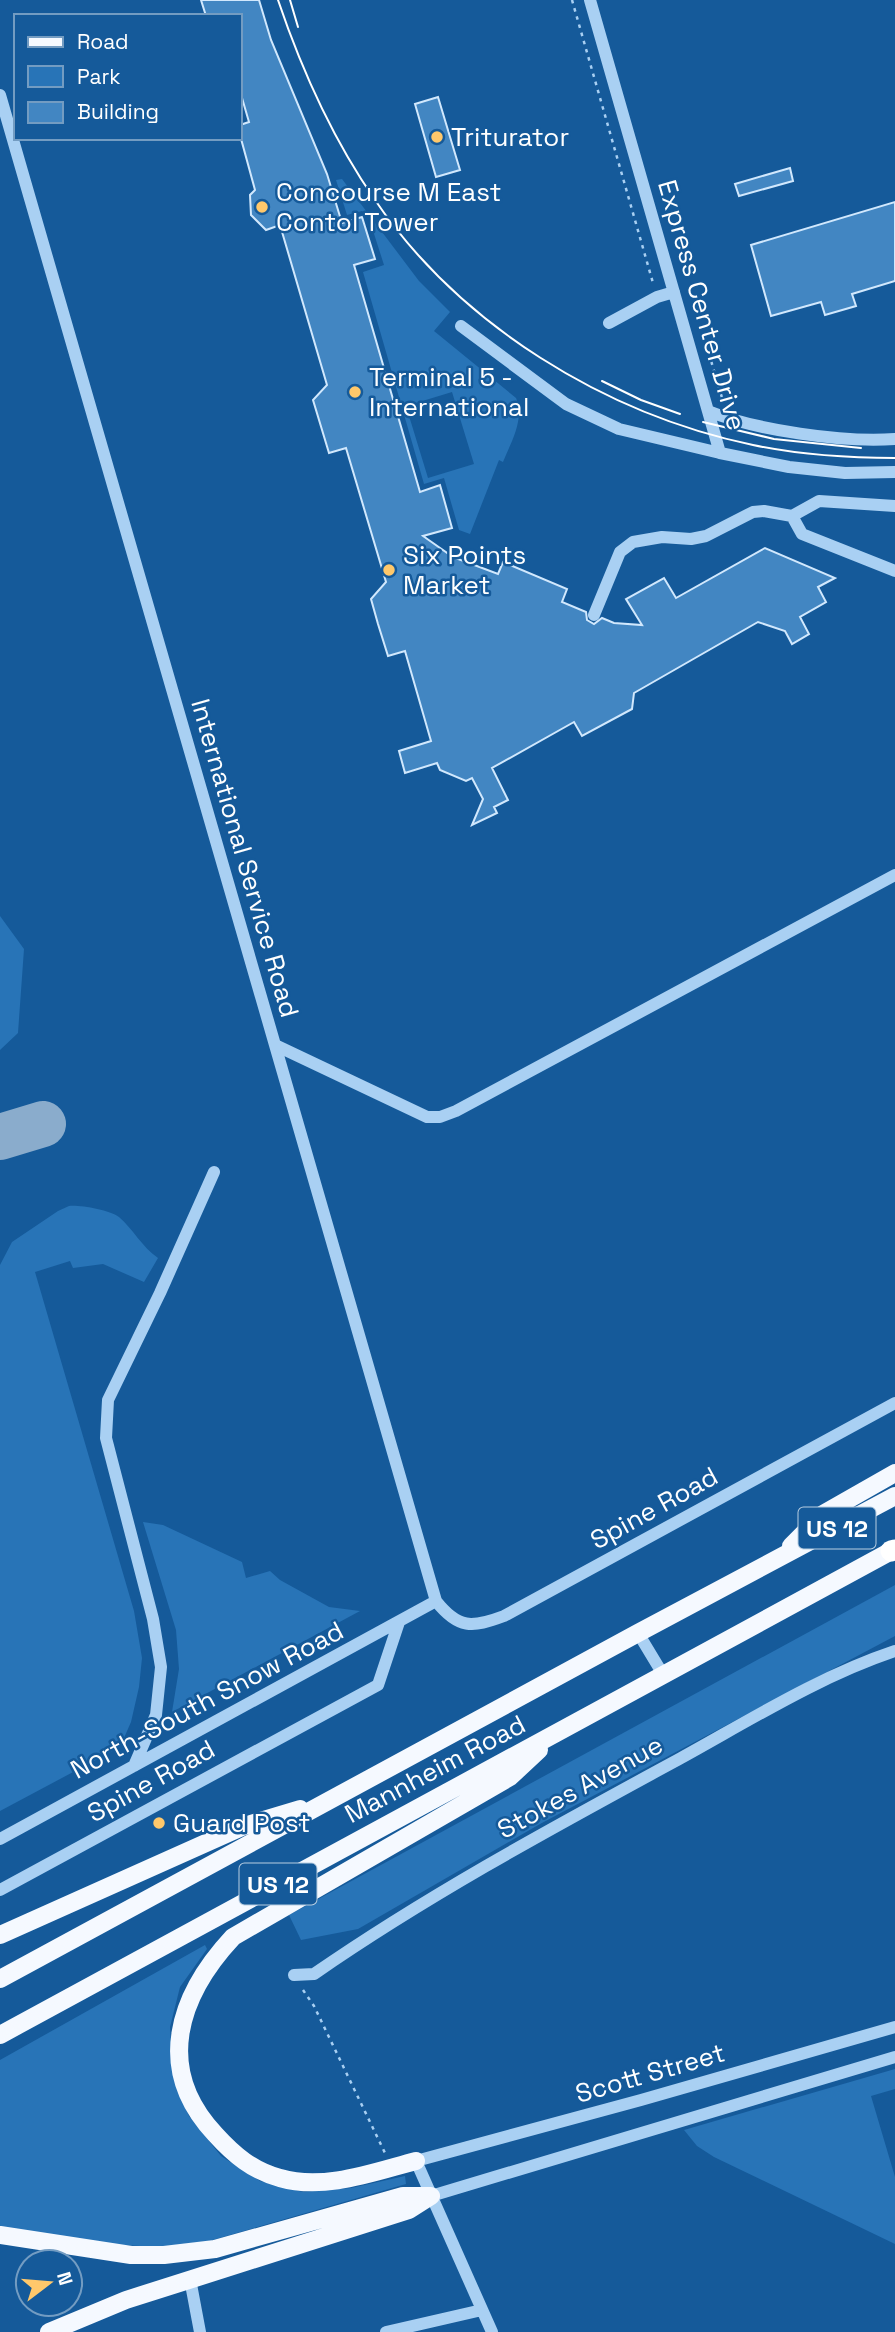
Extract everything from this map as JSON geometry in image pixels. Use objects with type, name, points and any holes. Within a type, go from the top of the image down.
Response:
[{"type":"main road","points":[[779,1559],[823,1514],[895,1473]]},
{"type":"main road","name":"Mannheim Road","points":[[0,1979],[895,1496]]},
{"type":"main road","name":"Mannheim Road","points":[[0,2035],[894,1550]]},
{"type":"main road","points":[[416,2161],[335,2180],[307,2183],[281,2179],[236,2156],[202,2120],[181,2078],[179,2038],[186,2008],[215,1956],[233,1937],[510,1777],[556,1734]]},
{"type":"main road","points":[[0,1935],[244,1826],[337,1798]]},
{"type":"main road","points":[[0,2235],[131,2255],[164,2256],[215,2249],[403,2196],[431,2196]]},
{"type":"main road","points":[[49,2332],[125,2300],[190,2278],[410,2210],[431,2196]]},
{"type":"street","name":"Express Center Drive","points":[[591,2],[720,453],[800,468],[845,473],[895,472]]},
{"type":"street","name":"International Service Road","points":[[0,95],[275,1045],[427,1117],[440,1117],[469,1105],[895,875]]},
{"type":"street","points":[[609,323],[657,297],[674,292]]},
{"type":"street","points":[[461,326],[566,404],[620,429],[720,453]]},
{"type":"street","points":[[709,411],[732,420],[783,430],[895,439]]},
{"type":"street","points":[[594,615],[620,552],[633,542],[662,537],[691,539],[706,536],[753,512],[764,511],[792,516],[819,501],[895,506]]},
{"type":"street","points":[[792,516],[802,534],[895,571]]},
{"type":"street","points":[[275,1045],[436,1601]]},
{"type":"street","points":[[134,1766],[156,1714],[161,1667],[153,1619],[106,1438],[108,1400],[214,1172]]},
{"type":"street","name":"Spine Road","points":[[436,1601],[449,1618],[463,1624],[480,1625],[504,1616],[895,1403]]},
{"type":"street","name":"North-South Snow Road","points":[[0,1839],[436,1601]]},
{"type":"street","name":"Spine Road","points":[[0,1890],[378,1685],[399,1622]]},
{"type":"street","points":[[638,1633],[664,1676]]},
{"type":"street","name":"Stokes Avenue","points":[[294,1975],[314,1973],[443,1889],[811,1687],[865,1661],[895,1651]]},
{"type":"street","name":"Scott Street","points":[[416,2161],[895,2027]]},
{"type":"street","name":"Scott Street","points":[[431,2196],[895,2057]]},
{"type":"street","points":[[416,2161],[492,2332]]},
{"type":"street","points":[[190,2278],[200,2332]]},
{"type":"street","points":[[386,2332],[482,2310]]},
{"type":"path","points":[[572,0],[657,297]]},
{"type":"path","points":[[294,1975],[314,2006],[392,2167]]},
{"type":"green space","points":[[342,179],[419,281],[450,312],[434,331],[516,398],[519,414],[516,430],[503,462],[499,460],[470,534],[459,530],[444,478],[424,484],[363,272],[384,265],[368,215],[362,211],[347,215],[336,180]],"holes":[[[452,392],[474,464],[428,478],[406,406]]]},
{"type":"green space","points":[[0,916],[24,949],[18,1033],[0,1050]]},
{"type":"green space","points":[[69,1206],[95,1208],[119,1217],[158,1258],[144,1282],[103,1264],[73,1268],[70,1261],[35,1272],[134,1611],[142,1658],[139,1687],[131,1722],[120,1747],[0,1811],[0,1265],[12,1242]]},
{"type":"green space","points":[[143,1522],[163,1525],[242,1562],[246,1578],[270,1571],[280,1580],[329,1607],[360,1611],[172,1712],[179,1669],[176,1630]]},
{"type":"green space","points":[[895,1585],[895,1636],[540,1824],[358,1929],[301,1940],[289,1915]]},
{"type":"green space","points":[[205,1945],[207,1949],[180,1987],[170,2027],[173,2073],[189,2116],[221,2156],[260,2181],[303,2192],[351,2188],[405,2176],[406,2184],[209,2241],[159,2247],[121,2245],[0,2228],[0,2060]]},
{"type":"green space","points":[[895,2069],[895,2089],[871,2096],[895,2177],[895,2244],[714,2157],[697,2146],[684,2130]]},
{"type":"building","name":"Terminal 5 - International","points":[[201,0],[259,0],[271,40],[327,174],[342,223],[362,217],[375,259],[354,265],[420,492],[440,485],[452,528],[423,536],[453,557],[498,574],[503,562],[567,589],[562,602],[586,612],[587,620],[594,624],[602,618],[614,623],[642,625],[626,599],[664,578],[676,598],[765,548],[835,578],[818,587],[826,602],[800,617],[809,634],[792,644],[785,631],[758,622],[634,693],[632,709],[582,736],[574,722],[492,768],[508,800],[494,807],[497,813],[472,825],[483,799],[472,778],[466,781],[440,770],[437,763],[405,773],[399,751],[431,741],[405,651],[388,656],[378,624],[371,599],[386,582],[346,448],[329,453],[313,400],[327,385],[280,225],[266,230],[251,215],[250,195],[255,190],[241,140],[242,124],[249,122],[242,98],[242,14],[205,14]]},
{"type":"building","name":"Triturator","points":[[438,97],[460,170],[436,177],[415,104]]},
{"type":"building","points":[[790,168],[793,181],[739,196],[735,184]]},
{"type":"building","points":[[895,202],[895,281],[852,294],[856,306],[825,315],[821,302],[771,316],[751,245]]},
{"type":"taxiway","points":[[0,1137],[43,1124]]},
{"type":"tram line","points":[[278,0],[319,103],[359,177],[410,245],[449,287],[493,324],[540,358],[591,387],[643,411],[698,431],[788,451],[841,457],[895,458]]},
{"type":"tram line","points":[[290,0],[298,27]]},
{"type":"tram line","points":[[602,381],[641,400],[680,414]]},
{"type":"tram line","points":[[703,422],[774,439],[861,448]]},
{"type":"place","name":"Triturator","points":[[437,137]]},
{"type":"place","name":"Concourse M East Contol Tower","points":[[262,207]]},
{"type":"place","name":"Terminal 5 - International","points":[[355,392]]},
{"type":"place","name":"Six Points Market","points":[[389,570]]},
{"type":"place","name":"Guard Post","points":[[159,1823]]}]
